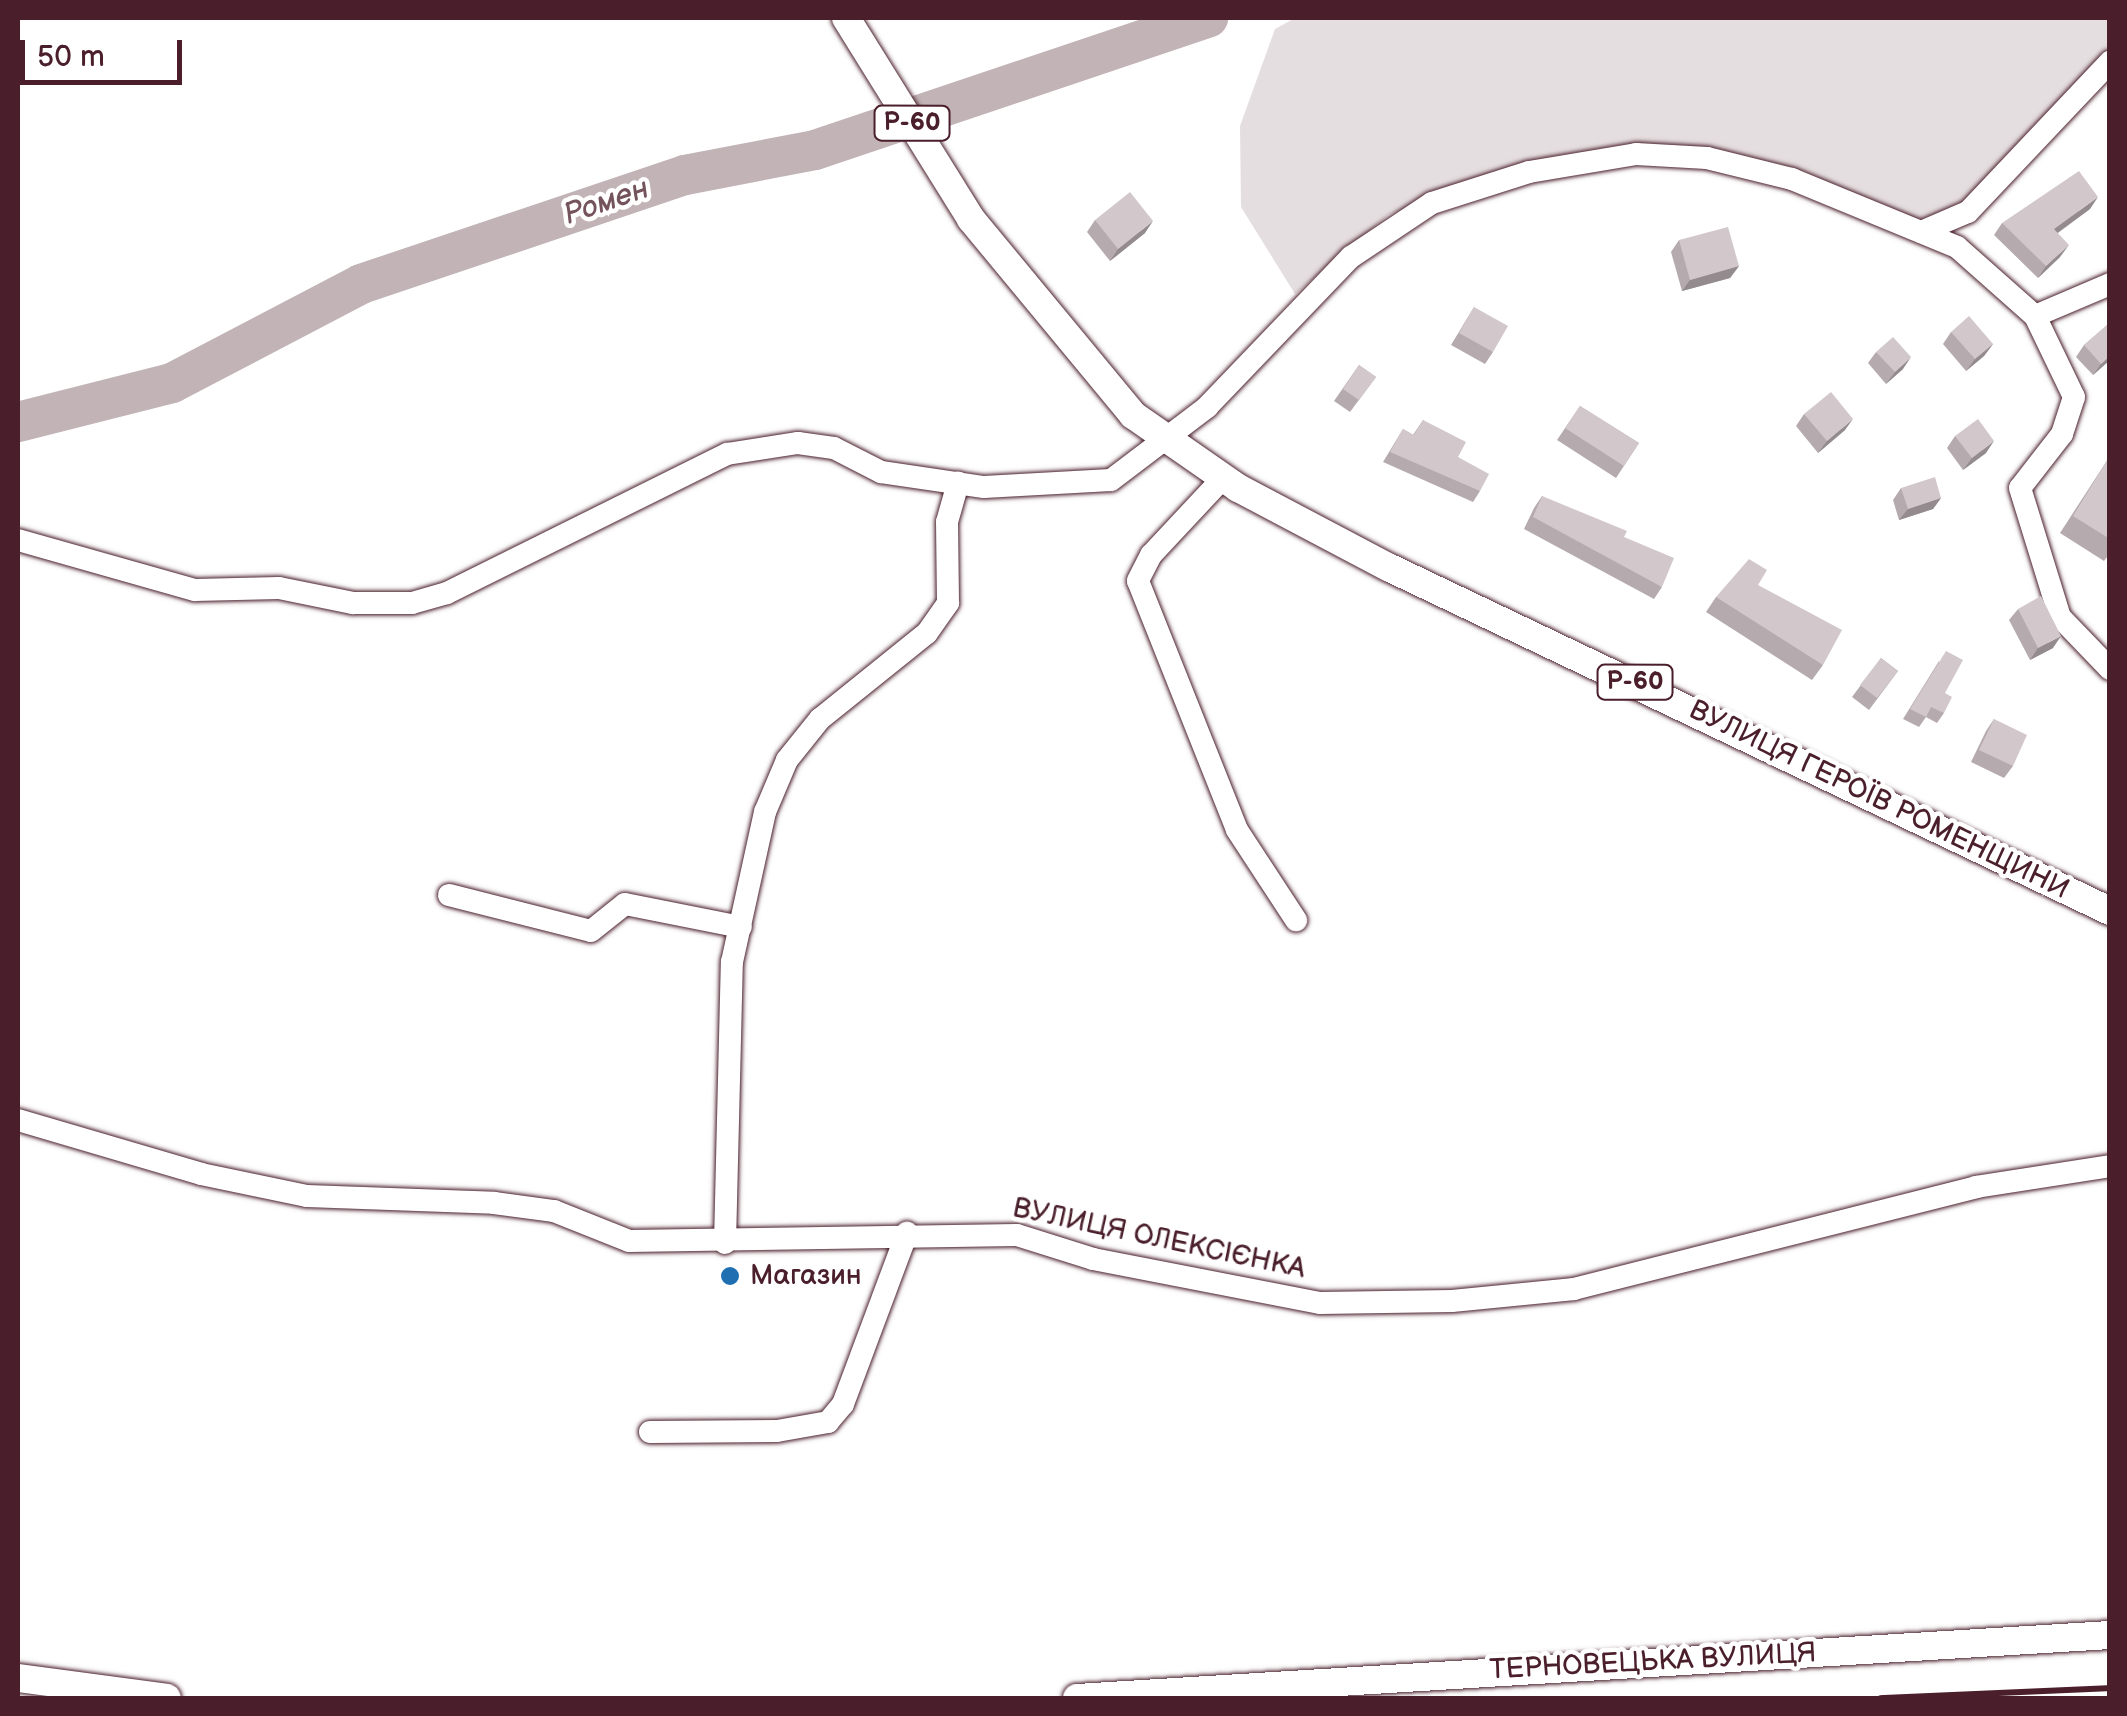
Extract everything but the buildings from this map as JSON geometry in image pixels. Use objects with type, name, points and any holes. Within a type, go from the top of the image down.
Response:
[{"type":"main road","name":"ВУЛИЦЯ ГЕРОЇВ РОМЕНЩИНИ","points":[[850,22],[971,219],[1133,415],[1223,478],[1388,567],[2110,911]]},
{"type":"main road","name":"ТЕРНОВЕЦЬКА ВУЛИЦЯ","points":[[1077,1698],[2110,1635]]},
{"type":"main road","points":[[18,1678],[167,1698]]},
{"type":"street","points":[[1921,232],[1968,212],[2110,62]]},
{"type":"street","points":[[18,540],[194,590],[279,588],[352,604],[412,602],[447,592],[727,454],[798,443],[834,448],[881,472],[958,483],[1111,480],[1168,439],[1351,257],[1432,203],[1529,172],[1636,154],[1707,158],[1792,179],[1957,246],[2035,316],[2074,397],[2062,434],[2020,488],[2060,617],[2110,669]]},
{"type":"street","points":[[2035,316],[2110,284]]},
{"type":"street","points":[[1223,478],[1151,555],[1138,581],[1237,830],[1296,920]]},
{"type":"street","points":[[725,1243],[732,962],[765,812],[787,760],[820,720],[927,633],[948,604],[947,522],[958,483]]},
{"type":"street","points":[[449,895],[591,931],[625,904],[741,927]]},
{"type":"street","name":"ВУЛИЦЯ ОЛЕКСІЄНКА","points":[[18,1120],[201,1174],[307,1196],[494,1202],[554,1211],[629,1241],[725,1243],[908,1233],[1017,1235],[1094,1259],[1320,1304],[1452,1301],[1574,1289],[1957,1191],[2110,1166]]},
{"type":"street","points":[[650,1432],[777,1430],[828,1422],[843,1404],[908,1233]]},
{"type":"shaded area","points":[[1295,18],[2109,18],[2109,63],[1966,216],[1921,223],[1692,164],[1578,156],[1492,173],[1388,215],[1295,294],[1241,207],[1240,126],[1275,29]]},
{"type":"waterway","name":"Ромен","points":[[18,422],[172,383],[361,284],[685,175],[815,150],[1208,18]]},
{"type":"railway","points":[[1881,1698],[2110,1688]]},
{"type":"place","name":"Магазин","points":[[730,1276]]}]
